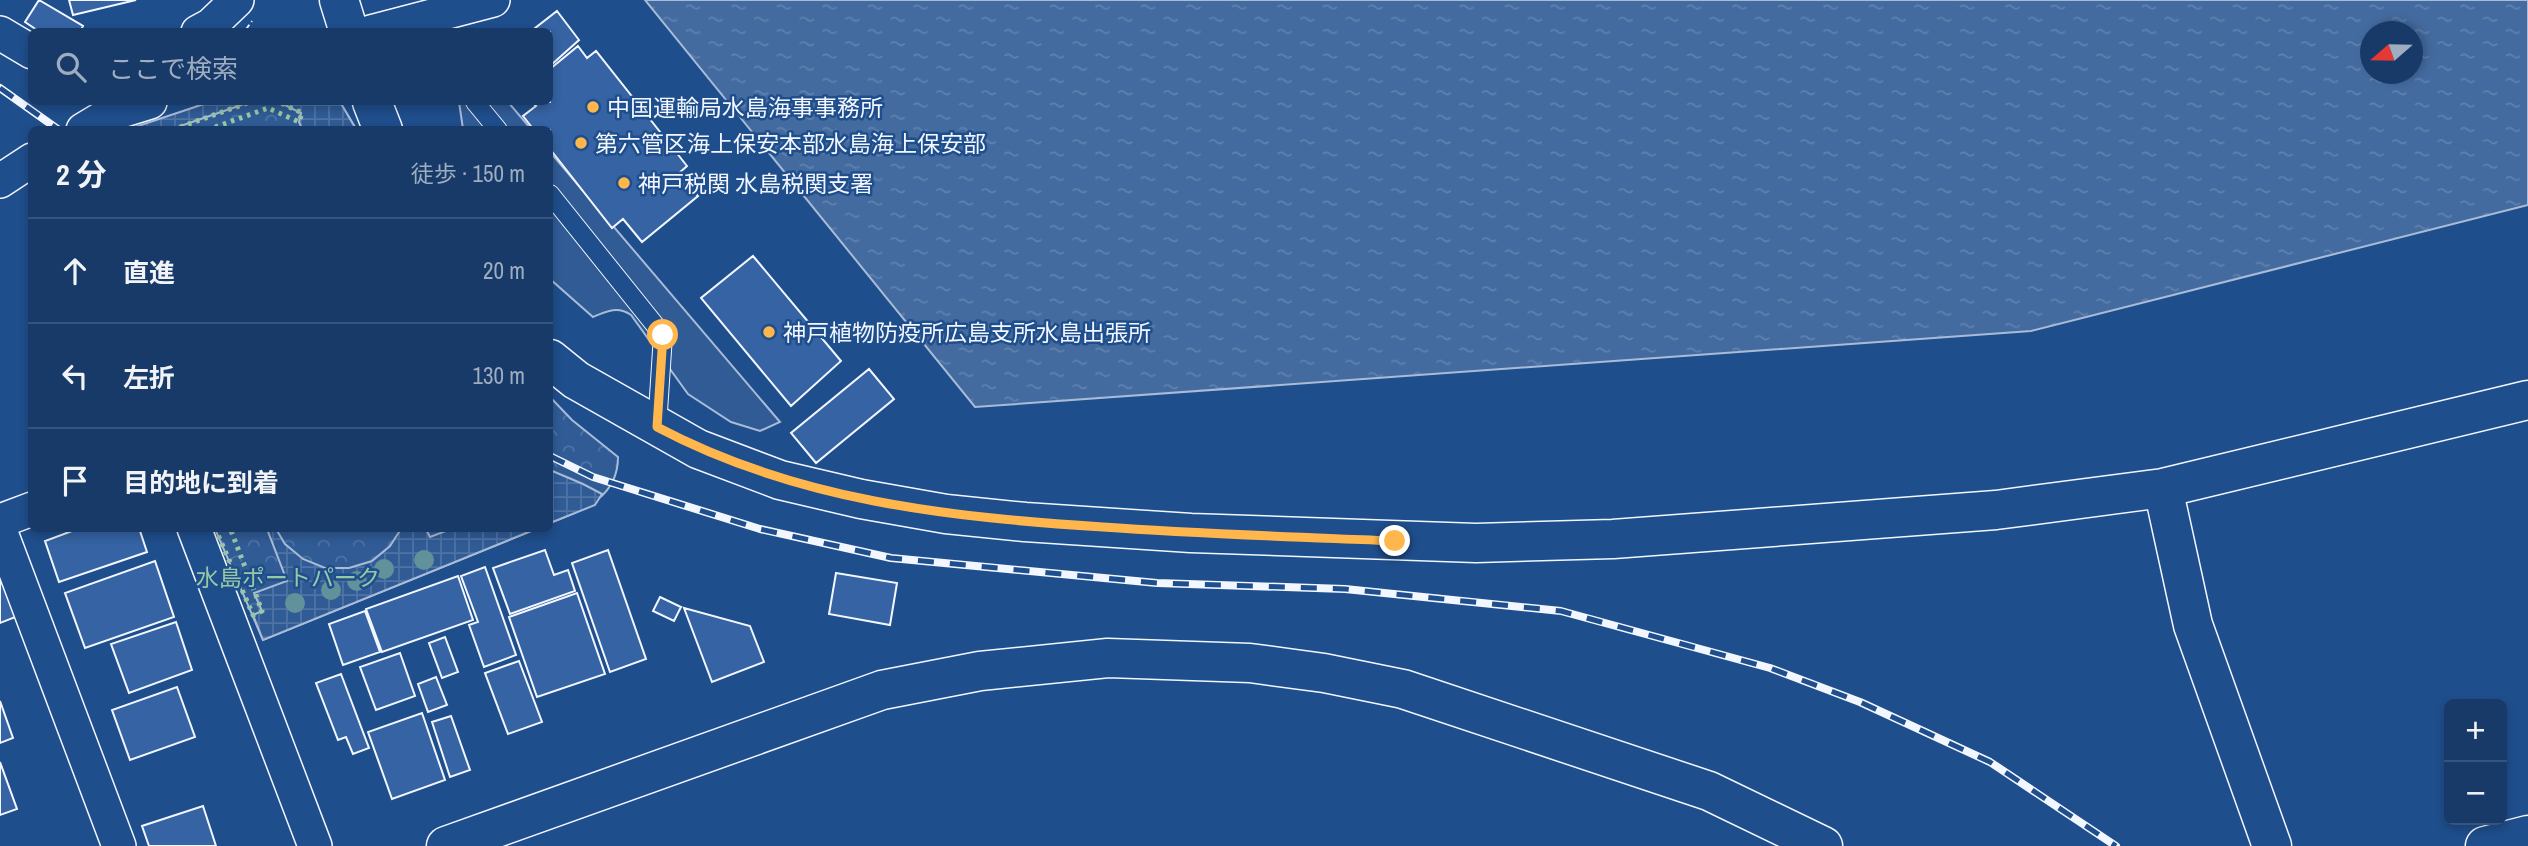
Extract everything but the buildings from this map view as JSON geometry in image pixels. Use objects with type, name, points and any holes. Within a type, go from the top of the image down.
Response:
[{"type":"street","points":[[205,28],[237,0]]},
{"type":"street","points":[[339,0],[348,28]]},
{"type":"street","points":[[415,27],[492,0]]},
{"type":"street","points":[[0,33],[28,50]]},
{"type":"street","points":[[90,126],[108,115],[140,105]]},
{"type":"street","points":[[373,105],[381,126]]},
{"type":"street","points":[[0,181],[28,163]]},
{"type":"street","points":[[553,361],[576,380],[698,449],[780,480],[861,499],[946,514],[1025,522],[1241,535],[1476,543],[1613,539],[1997,510],[2163,488],[2528,400]]},
{"type":"street","points":[[2163,488],[2193,625],[2272,846]]},
{"type":"street","points":[[0,521],[28,510]]},
{"type":"street","points":[[0,530],[119,846]]},
{"type":"street","points":[[196,532],[315,846]]},
{"type":"street","points":[[446,846],[882,690],[993,669],[1108,658],[1250,663],[1324,673],[1403,689],[1709,791],[1823,846]]},
{"type":"street","points":[[2485,846],[2528,835]]},
{"type":"lane","points":[[477,105],[495,126]]},
{"type":"lane","points":[[553,198],[663,335],[657,427]]},
{"type":"green space","points":[[201,105],[342,105],[354,126],[141,126]]},
{"type":"green space","points":[[553,400],[572,420],[618,457],[612,483],[596,500],[553,522]]},
{"type":"green space","name":"水島ポートパーク","points":[[216,532],[529,532],[263,640]]},
{"type":"shaded area","points":[[201,105],[241,105],[181,126],[138,126]]},
{"type":"shaded area","points":[[285,105],[342,105],[354,126],[301,126],[301,113]]},
{"type":"shaded area","points":[[459,105],[511,105],[528,126],[463,126]]},
{"type":"shaded area","points":[[553,156],[780,422],[760,431],[731,422],[688,394],[631,315],[617,310],[593,317],[553,282]]},
{"type":"shaded area","points":[[553,471],[602,494],[595,505],[553,522]]},
{"type":"shaded area","points":[[268,532],[278,532],[285,544],[303,559],[325,568],[349,568],[372,561],[390,546],[399,532],[428,532],[430,537],[443,532],[529,532],[263,640],[253,615],[262,611],[254,593],[287,581]]},
{"type":"water","points":[[645,0],[2528,0],[2528,205],[2031,331],[975,407]]},
{"type":"railway","points":[[0,88],[53,126]]},
{"type":"railway","points":[[553,457],[593,477],[760,529],[891,558],[1157,583],[1345,589],[1561,611],[1770,668],[1860,702],[1990,762],[2116,846]]},
{"type":"hedge","points":[[183,126],[242,105]]},
{"type":"hedge","points":[[218,126],[268,108],[299,122],[302,113],[285,105]]},
{"type":"hedge","points":[[217,532],[253,615],[262,611],[232,532]]},
{"type":"fence","points":[[247,28],[252,21]]},
{"type":"place","name":"中国運輸局水島海事事務所","points":[[593,107]]},
{"type":"place","name":"第六管区海上保安本部水島海上保安部","points":[[581,143]]},
{"type":"place","name":"神戸税関 水島税関支署","points":[[624,183]]},
{"type":"place","name":"神戸植物防疫所広島支所水島出張所","points":[[769,332]]},
{"type":"route","points":[[663,335],[657,427],[698,449],[780,480],[861,499],[946,514],[1025,522],[1191,533],[1395,541]]}]
